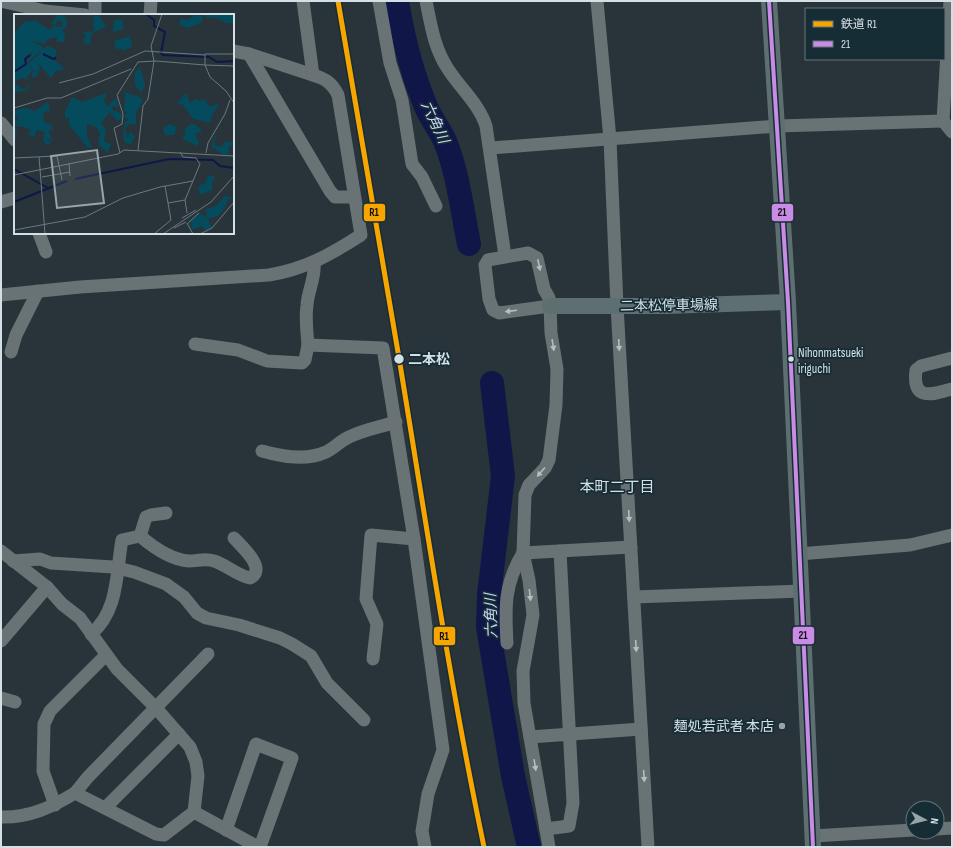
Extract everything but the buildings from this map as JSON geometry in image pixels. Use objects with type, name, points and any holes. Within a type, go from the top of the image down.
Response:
[{"type":"main road","points":[[769,1],[788,302],[813,841]]},
{"type":"main road","name":"二本松停車場線","points":[[550,306],[788,302]]},
{"type":"street","points":[[95,1],[95,14]]},
{"type":"street","points":[[150,14],[151,1]]},
{"type":"street","points":[[303,1],[314,75]]},
{"type":"street","points":[[379,1],[390,63],[402,100],[412,164],[422,177],[436,206]]},
{"type":"street","points":[[426,1],[434,42],[447,68],[483,116],[490,148],[505,256]]},
{"type":"street","points":[[597,1],[610,139],[617,306],[640,729],[648,847]]},
{"type":"street","points":[[950,1],[943,121],[952,132]]},
{"type":"street","points":[[1,2],[29,5],[79,14]]},
{"type":"street","points":[[1,295],[80,286],[269,275],[296,270],[314,262],[361,235],[338,96],[334,85],[326,79],[249,54],[234,51]]},
{"type":"street","points":[[249,54],[330,191],[335,197],[354,197]]},
{"type":"street","points":[[490,148],[778,126],[943,121]]},
{"type":"street","points":[[1,123],[14,139]]},
{"type":"street","points":[[1,202],[14,198]]},
{"type":"street","points":[[39,234],[46,252]]},
{"type":"street","points":[[549,847],[522,681],[533,615],[529,580],[523,553],[526,490],[545,468],[549,460],[552,446],[557,369],[551,334],[550,306],[549,298],[544,289],[537,258],[528,253],[488,260],[485,265],[489,299],[493,310],[499,313],[550,306]]},
{"type":"street","points":[[195,344],[238,350],[267,361],[302,363],[305,360],[308,345],[306,325],[307,304],[315,270],[314,262]]},
{"type":"street","points":[[11,352],[16,335],[38,291]]},
{"type":"street","points":[[308,345],[383,348],[414,539],[444,750],[428,794],[422,831],[425,847]]},
{"type":"street","points":[[952,358],[921,366],[916,370],[914,380],[917,388],[930,396],[952,389]]},
{"type":"street","points":[[262,451],[280,456],[312,457],[327,452],[350,436],[396,422]]},
{"type":"street","points":[[140,536],[146,518],[151,515],[166,513]]},
{"type":"street","points":[[373,659],[377,624],[366,599],[371,535],[414,539]]},
{"type":"street","points":[[799,554],[910,545],[952,535]]},
{"type":"street","points":[[91,634],[105,620],[111,608],[122,540],[140,536],[161,552],[178,559],[188,561],[212,560],[250,578],[254,576],[256,562],[234,538]]},
{"type":"street","points":[[523,553],[631,547]]},
{"type":"street","points":[[1,550],[47,587],[62,604],[80,618],[117,669],[156,708],[190,747],[196,762],[198,776],[194,812],[164,835],[156,834],[76,793]]},
{"type":"street","points":[[546,829],[569,826],[573,803],[560,551]]},
{"type":"street","points":[[506,643],[505,604],[510,578],[523,553]]},
{"type":"street","points":[[13,561],[40,559],[51,563],[118,568],[151,577],[166,584],[184,597],[197,613],[206,618],[240,625],[280,638],[311,656],[327,683],[364,720]]},
{"type":"street","points":[[1,641],[47,587]]},
{"type":"street","points":[[634,597],[801,591]]},
{"type":"street","points":[[1,817],[30,814],[55,805],[76,793],[88,777],[208,654]]},
{"type":"street","points":[[55,805],[43,772],[44,724],[50,711],[106,655]]},
{"type":"street","points":[[1,698],[15,702]]},
{"type":"street","points":[[530,737],[640,729]]},
{"type":"street","points":[[105,808],[179,734]]},
{"type":"street","points":[[194,812],[226,830],[243,844],[259,847],[292,758],[256,744],[226,830]]},
{"type":"street","points":[[813,841],[905,831]]},
{"type":"waterway","name":"六角川","points":[[397,1],[412,69],[427,109],[445,141],[453,166],[469,244]]},
{"type":"waterway","name":"六角川","points":[[492,383],[503,476],[489,595],[488,627],[513,776],[529,847]]},
{"type":"rail line","name":"R1","points":[[338,1],[399,358],[449,664],[484,847]]},
{"type":"transit line","name":"21","points":[[769,1],[788,302],[813,847]]},
{"type":"place","name":"二本松","points":[[399,359]]},
{"type":"place","name":"Nihonmatsueki iriguchi","points":[[791,359]]},
{"type":"place","name":"麺処若武者 本店","points":[[782,726]]},
{"type":"district","name":"本町二丁目","points":[[617,487]]}]
